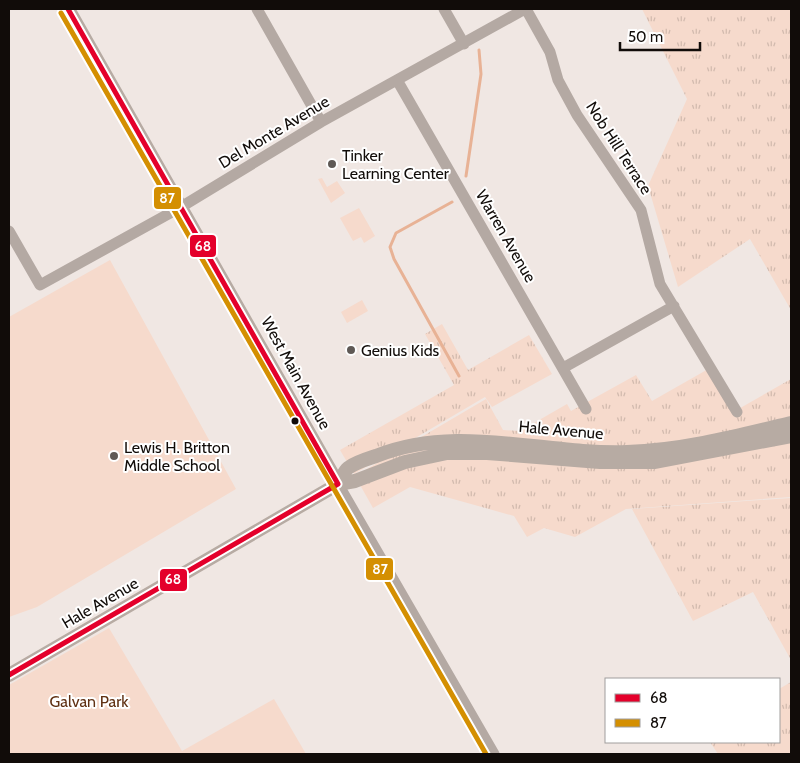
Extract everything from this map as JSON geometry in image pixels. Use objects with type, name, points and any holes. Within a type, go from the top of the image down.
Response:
[{"type":"main road","name":"West Main Avenue","points":[[68,9],[338,484]]},
{"type":"main road","name":"Hale Avenue","points":[[338,484],[347,469],[370,458],[393,449],[447,440],[478,440],[625,452],[700,443],[791,424]]},
{"type":"main road","name":"Hale Avenue","points":[[9,675],[338,484],[355,481],[405,462],[447,453],[487,452],[600,462],[654,462],[791,436]]},
{"type":"street","points":[[257,9],[321,122]]},
{"type":"street","points":[[444,9],[464,44]]},
{"type":"street","name":"Del Monte Avenue","points":[[9,231],[40,285],[181,207],[321,122],[526,9]]},
{"type":"street","name":"Nob Hill Terrace","points":[[526,9],[550,52],[558,80],[577,115],[641,210],[660,284],[736,412]]},
{"type":"street","name":"Warren Avenue","points":[[397,80],[586,409]]},
{"type":"street","points":[[563,368],[674,306]]},
{"type":"street","name":"West Main Avenue","points":[[338,484],[488,752]]},
{"type":"green space","points":[[642,9],[791,9],[791,310],[750,239],[678,287],[648,186],[687,99]]},
{"type":"green space","points":[[322,178],[327,187],[337,181],[345,193],[331,203],[318,179]]},
{"type":"green space","points":[[359,208],[375,236],[364,243],[361,237],[353,241],[340,218]]},
{"type":"green space","name":"Lewis H. Britton Middle School","points":[[110,260],[236,489],[37,607],[9,617],[9,317]]},
{"type":"green space","points":[[362,300],[368,311],[347,323],[341,312]]},
{"type":"green space","points":[[442,324],[468,370],[529,335],[552,374],[492,407],[485,397],[354,474],[340,450],[454,385],[425,334]]},
{"type":"green space","points":[[710,368],[735,411],[791,379],[791,497],[626,509],[575,537],[544,528],[527,537],[514,516],[410,487],[373,508],[355,476],[486,399],[503,430],[520,431],[567,404],[571,411],[636,375],[652,401]]},
{"type":"green space","points":[[791,498],[791,660],[753,592],[693,621],[632,509]]},
{"type":"green space","name":"Galvan Park","points":[[109,628],[182,751],[274,699],[306,754],[9,754],[9,685]]},
{"type":"green space","points":[[791,682],[791,754],[718,754],[711,743],[780,743],[780,688]]},
{"type":"waterway","points":[[466,176],[481,74],[479,50]]},
{"type":"waterway","points":[[452,202],[396,233],[390,247],[394,259],[459,376]]},
{"type":"transit line","name":"68","points":[[68,9],[338,484]]},
{"type":"transit line","name":"87","points":[[61,13],[486,754]]},
{"type":"transit line","name":"68","points":[[9,675],[338,484]]},
{"type":"place","name":"Tinker Learning Center","points":[[332,164]]},
{"type":"place","name":"Genius Kids","points":[[351,350]]},
{"type":"place","name":"Lewis H. Britton Middle School","points":[[114,456]]}]
